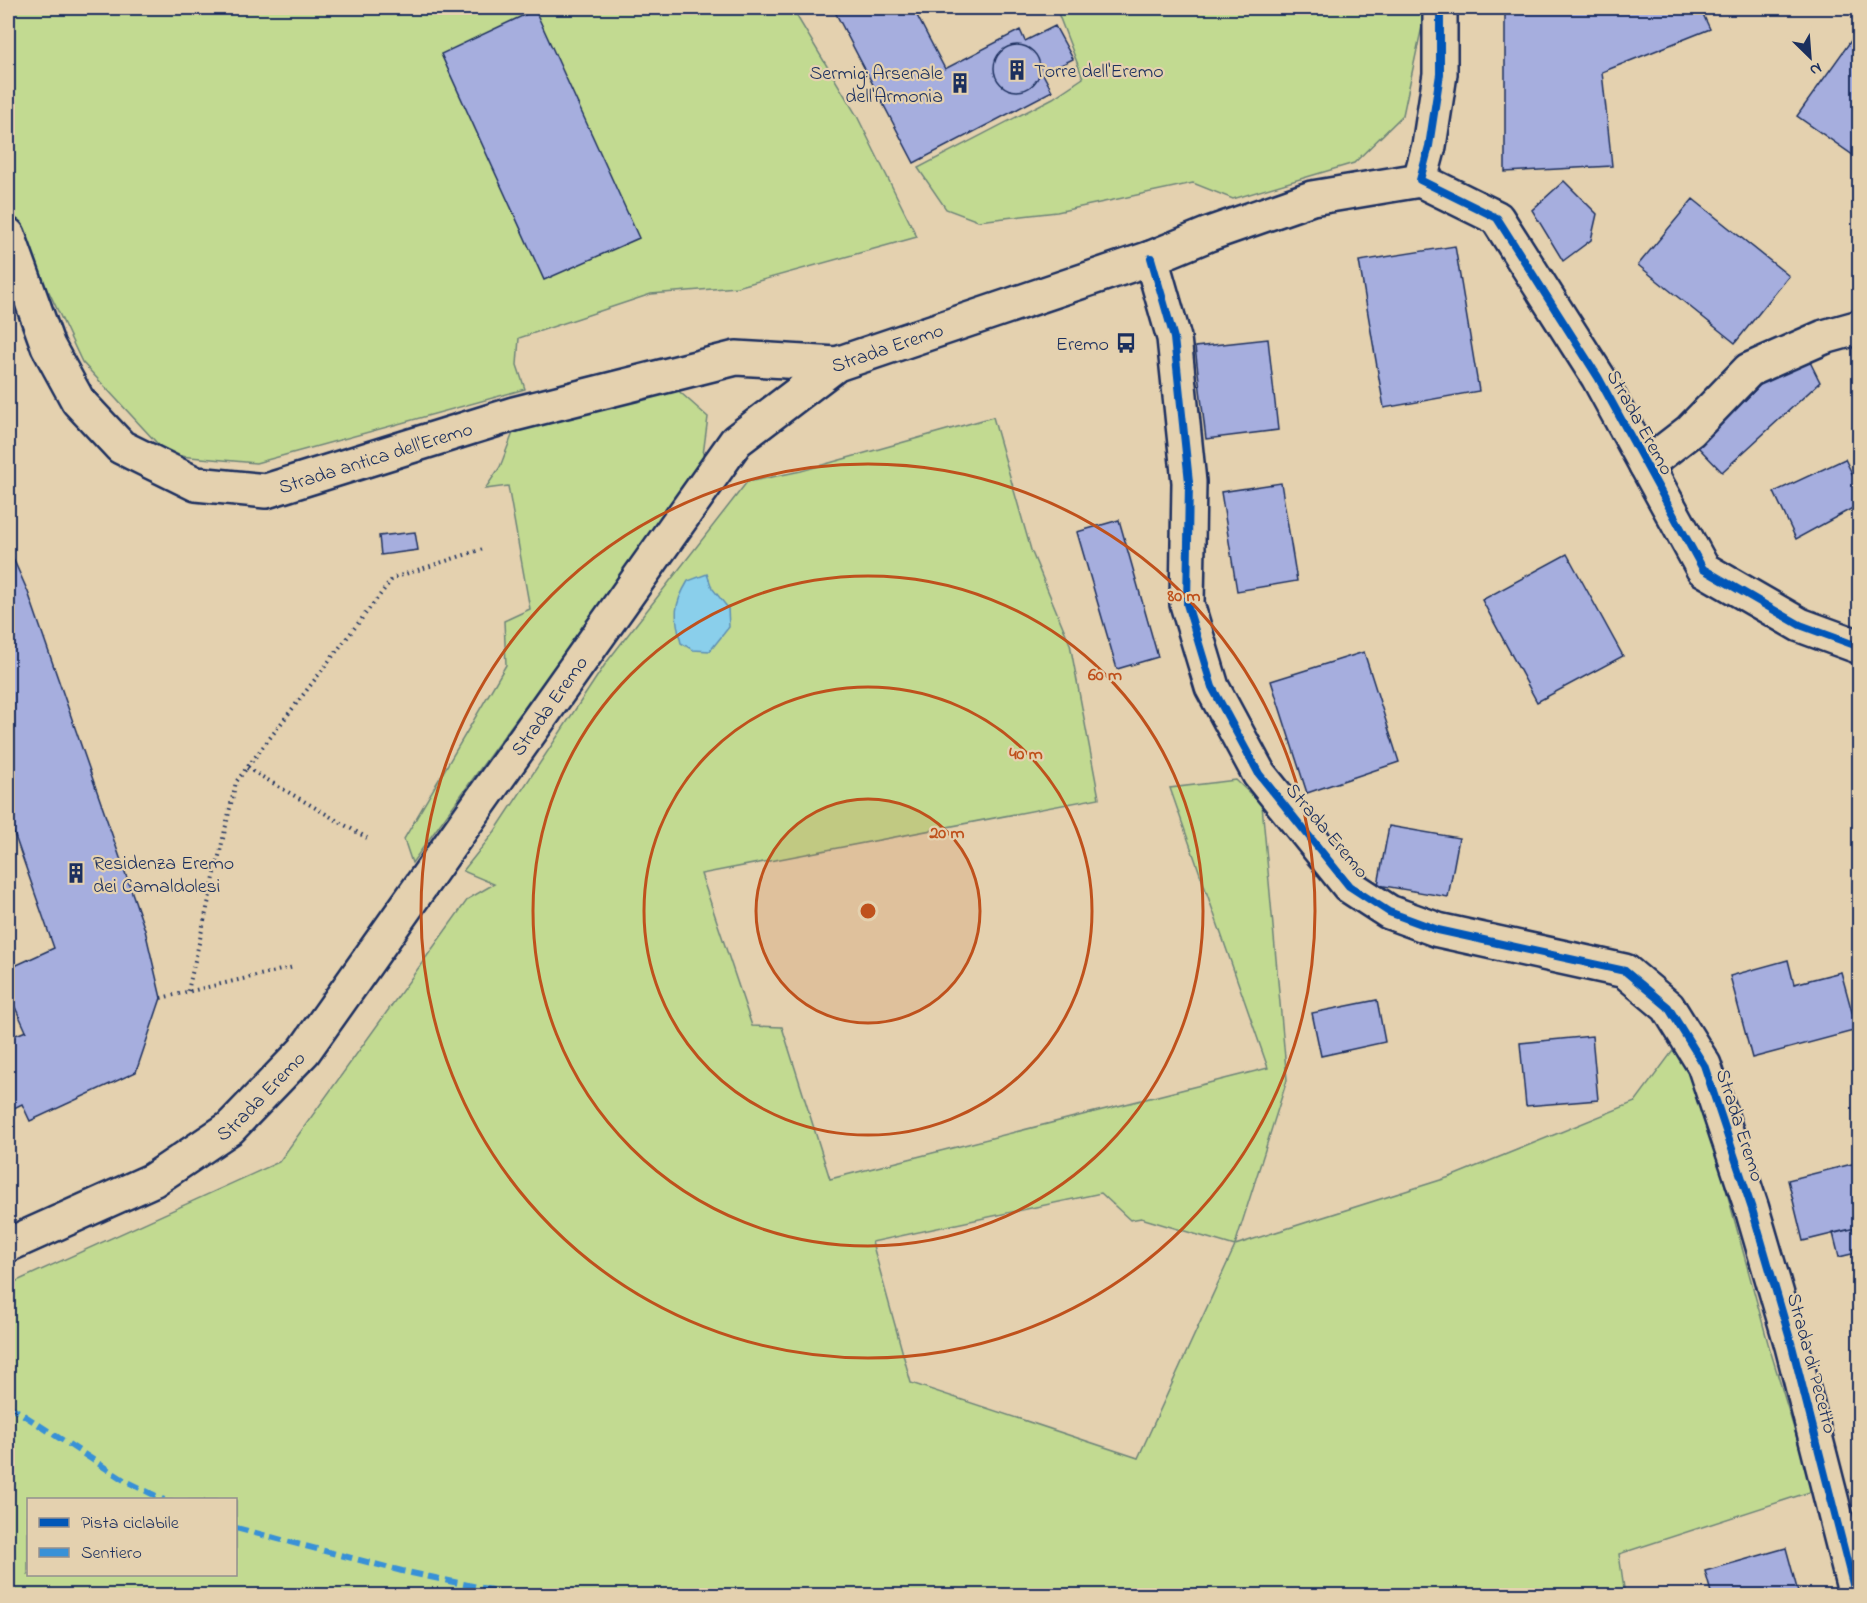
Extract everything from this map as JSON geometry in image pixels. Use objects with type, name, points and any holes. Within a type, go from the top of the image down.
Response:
[{"type":"street","points":[[1420,180],[1429,146],[1440,74],[1440,8]]},
{"type":"street","name":"Strada Eremo","points":[[8,1245],[153,1180],[230,1128],[304,1051],[736,441],[837,364],[1151,258],[1209,234],[1312,198],[1420,180],[1497,218],[1598,377],[1703,569],[1800,625],[1860,647]]},
{"type":"street","name":"Strada antica dell'Eremo","points":[[8,235],[48,346],[78,402],[121,447],[196,484],[266,491],[514,414],[736,358],[837,364]]},
{"type":"street","name":"Strada Eremo","points":[[1151,258],[1174,338],[1189,482],[1186,604],[1212,687],[1259,774],[1349,886],[1389,912],[1438,930],[1625,971],[1668,1007],[1704,1065],[1752,1209]]},
{"type":"street","points":[[1646,465],[1690,431],[1749,370],[1824,337],[1860,327]]},
{"type":"street","name":"Strada di Pecetto","points":[[1752,1209],[1792,1346],[1856,1596]]},
{"type":"path","points":[[188,992],[236,782],[393,578],[483,549]]},
{"type":"path","points":[[247,768],[367,838]]},
{"type":"path","points":[[161,998],[294,967]]},
{"type":"green space","points":[[8,8],[792,8],[857,116],[917,237],[737,287],[651,294],[519,338],[517,365],[525,389],[256,463],[168,455],[82,362],[49,292],[8,307]]},
{"type":"green space","points":[[1056,8],[1424,8],[1424,17],[1403,115],[1354,163],[1233,199],[1193,183],[1057,212],[978,221],[946,209],[918,168],[1053,98],[1083,78]]},
{"type":"green space","points":[[673,386],[708,417],[702,462],[412,863],[404,839],[506,665],[504,621],[530,609],[508,486],[485,489],[500,467],[514,430]]},
{"type":"green space","points":[[993,417],[1031,550],[1070,644],[1099,798],[701,874],[752,1026],[782,1027],[830,1179],[1268,1068],[1170,788],[1236,780],[1262,805],[1287,1080],[1235,1245],[1450,1177],[1635,1102],[1678,1044],[1720,1167],[1768,1343],[1813,1491],[1619,1554],[1625,1595],[8,1595],[8,1285],[279,1162],[468,899],[494,884],[463,871],[495,831],[606,663],[747,482],[801,471]],"holes":[[[1101,1193],[1130,1220],[1141,1218],[1235,1246],[1138,1458],[911,1383],[872,1242]]]},
{"type":"water","points":[[707,574],[712,588],[728,608],[729,627],[710,651],[693,650],[681,643],[676,618],[677,604],[688,581]]},
{"type":"building","name":"Sermig: Arsenale dell'Armonia","points":[[833,8],[913,8],[945,69],[1020,30],[1025,41],[1055,26],[1073,59],[1043,74],[1052,91],[914,163]]},
{"type":"building","points":[[1505,8],[1700,8],[1710,29],[1602,72],[1612,166],[1505,172]]},
{"type":"building","points":[[535,10],[639,238],[544,280],[441,54]]},
{"type":"building","points":[[1860,28],[1860,160],[1797,116]]},
{"type":"building","name":"Torre dell'Eremo","points":[[1022,45],[1034,51],[1039,59],[1039,77],[1034,85],[1026,90],[1012,91],[1004,88],[997,81],[994,63],[997,55],[1004,48]]},
{"type":"building","points":[[1564,181],[1597,214],[1591,240],[1563,261],[1532,210]]},
{"type":"building","points":[[1693,199],[1789,276],[1735,343],[1638,265]]},
{"type":"building","points":[[1455,246],[1479,391],[1384,408],[1359,261]]},
{"type":"building","points":[[1268,339],[1278,430],[1206,439],[1195,347]]},
{"type":"building","points":[[1809,360],[1820,382],[1722,472],[1698,447],[1766,379]]},
{"type":"building","points":[[1845,459],[1860,490],[1860,504],[1796,539],[1774,492]]},
{"type":"building","points":[[1281,483],[1297,581],[1237,591],[1221,492]]},
{"type":"building","points":[[1119,520],[1158,657],[1117,669],[1077,532]]},
{"type":"building","points":[[415,532],[418,550],[381,555],[379,536]]},
{"type":"building","name":"Residenza Eremo dei Camaldolesi","points":[[8,547],[28,592],[145,930],[161,998],[136,1072],[30,1121],[22,1104],[8,1111],[8,1038],[26,1031],[8,992],[8,969],[54,948],[8,816]]},
{"type":"building","points":[[1567,554],[1623,656],[1537,702],[1482,600]]},
{"type":"building","points":[[1364,652],[1399,762],[1307,793],[1271,681]]},
{"type":"building","points":[[1389,826],[1459,838],[1448,897],[1378,885]]},
{"type":"building","points":[[1788,960],[1794,984],[1841,972],[1857,1030],[1752,1058],[1730,976]]},
{"type":"building","points":[[1377,1000],[1385,1042],[1321,1056],[1312,1013]]},
{"type":"building","points":[[1592,1036],[1598,1100],[1526,1106],[1520,1043]]},
{"type":"building","points":[[1860,1162],[1860,1227],[1803,1241],[1788,1180]]},
{"type":"building","points":[[1860,1227],[1860,1252],[1839,1257],[1833,1233]]},
{"type":"building","points":[[1786,1548],[1799,1596],[1712,1596],[1705,1571]]},
{"type":"marked path","points":[[8,1405],[124,1480],[160,1498]]},
{"type":"marked path","points":[[237,1528],[402,1571],[520,1596]]},
{"type":"cycle path","points":[[1440,8],[1440,74],[1429,146],[1420,180],[1497,218],[1598,377],[1703,569],[1800,625],[1860,647]]},
{"type":"cycle path","points":[[1151,258],[1174,338],[1189,482],[1187,604],[1212,687],[1259,774],[1349,886],[1389,912],[1438,930],[1625,971],[1668,1007],[1704,1065],[1752,1209],[1792,1346],[1856,1596]]},
{"type":"place","name":"Torre dell'Eremo","points":[[1017,70]]},
{"type":"place","name":"Sermig: Arsenale dell'Armonia","points":[[960,83]]},
{"type":"place","name":"Eremo","points":[[1126,343]]},
{"type":"place","name":"Residenza Eremo dei Camaldolesi","points":[[76,873]]}]
